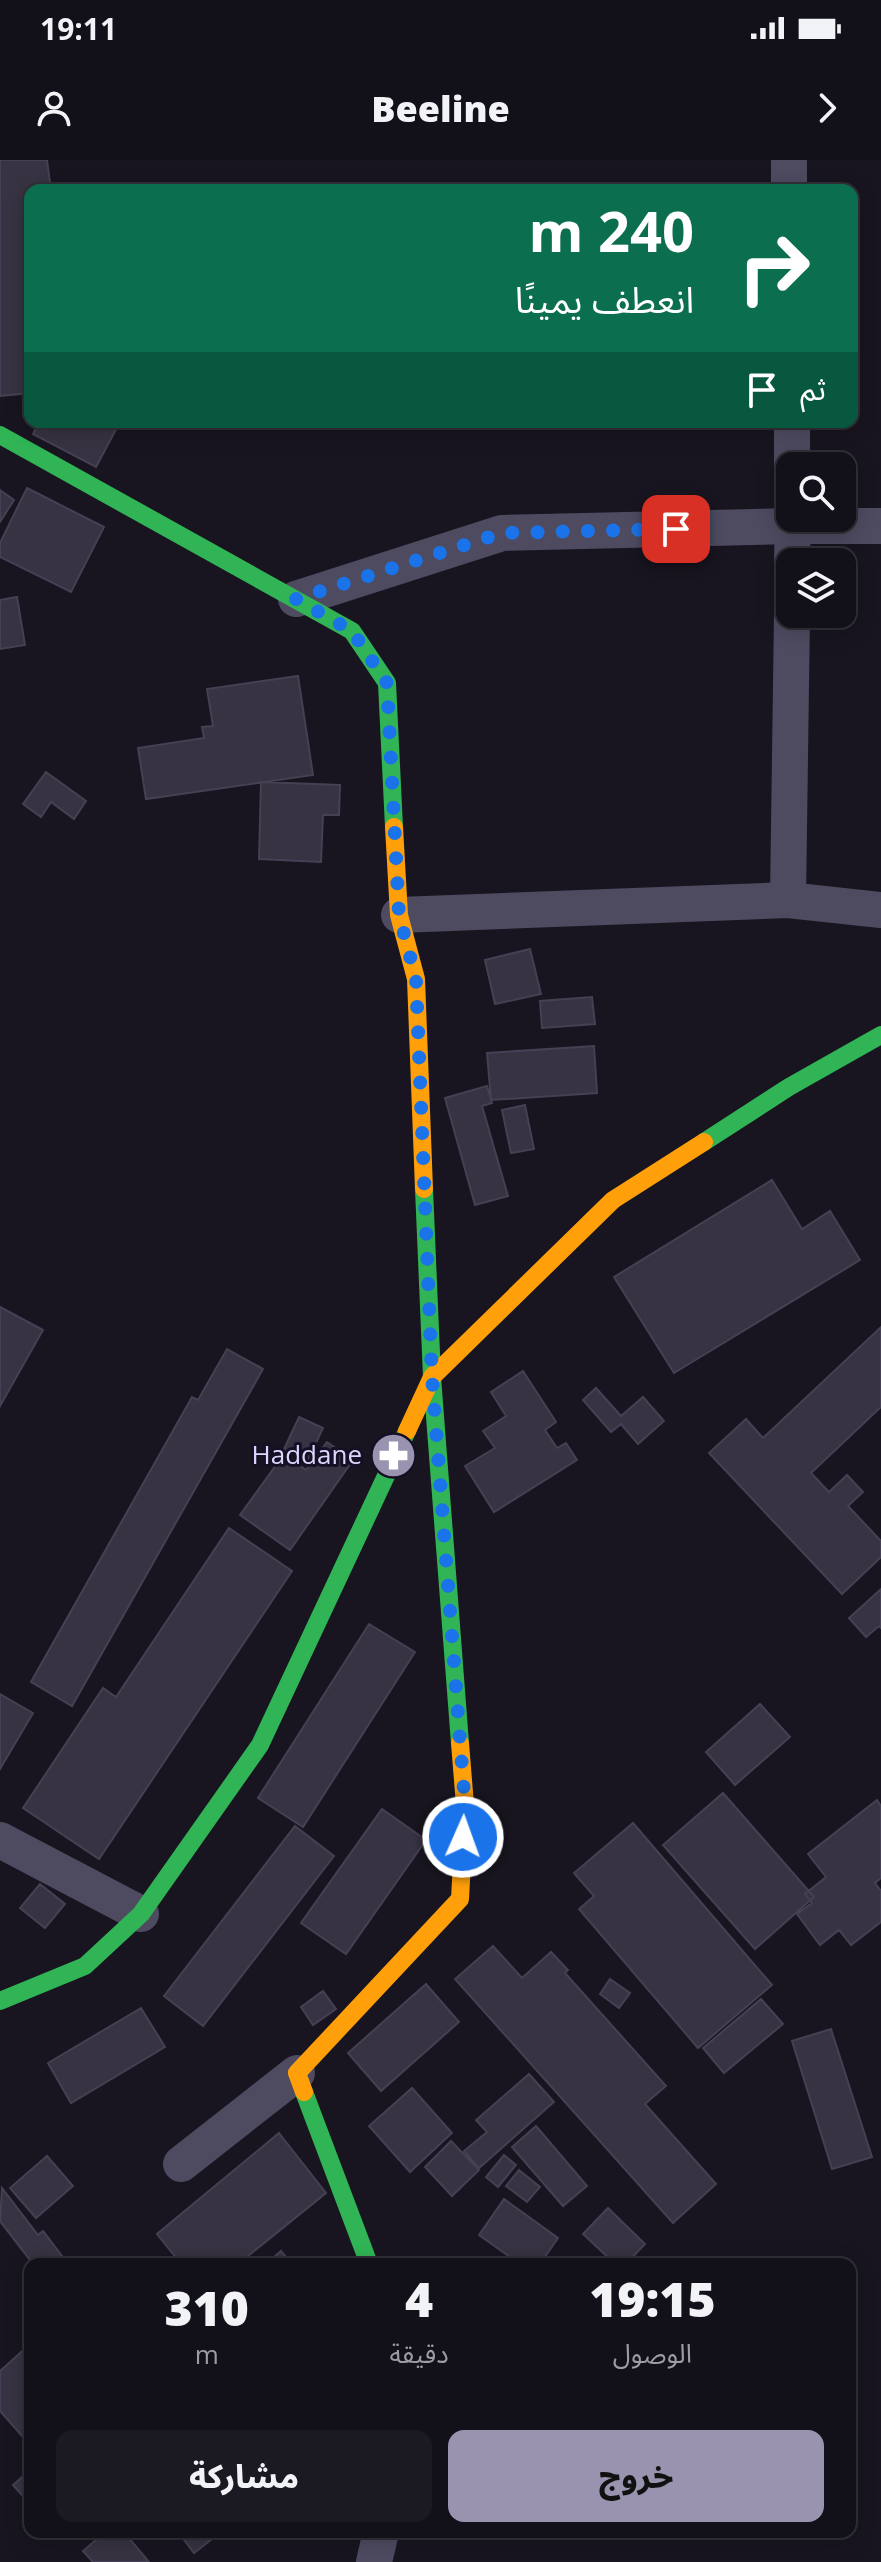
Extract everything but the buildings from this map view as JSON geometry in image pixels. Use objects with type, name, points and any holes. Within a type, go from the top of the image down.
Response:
[{"type":"street","points":[[789,160],[789,184]]},
{"type":"street","points":[[792,428],[792,452]]},
{"type":"street","points":[[0,435],[352,631],[387,683],[399,915],[416,979],[432,1377],[465,1805],[460,1899],[297,2073],[181,2164]]},
{"type":"street","points":[[296,599],[502,533],[776,523]]},
{"type":"street","points":[[856,525],[881,526]]},
{"type":"street","points":[[788,900],[792,628]]},
{"type":"street","points":[[399,915],[788,900],[881,910]]},
{"type":"street","points":[[0,2001],[85,1966],[141,1914],[260,1745],[432,1377],[613,1200],[789,1087],[881,1035]]},
{"type":"street","points":[[0,1840],[141,1914]]},
{"type":"street","points":[[297,2073],[367,2258]]},
{"type":"street","points":[[374,2562],[380,2538]]},
{"type":"traffic: fast","points":[[0,435],[352,631],[387,683],[394,827]]},
{"type":"traffic: fast","points":[[704,1142],[789,1087],[881,1035]]},
{"type":"traffic: fast","points":[[424,1189],[432,1377],[460,1743]]},
{"type":"traffic: fast","points":[[0,2001],[85,1966],[141,1914],[260,1745],[407,1431]]},
{"type":"traffic: fast","points":[[304,2092],[367,2258]]},
{"type":"traffic: slow","points":[[394,827],[399,915],[416,979],[424,1189]]},
{"type":"traffic: slow","points":[[407,1431],[432,1377],[613,1200],[704,1142]]},
{"type":"traffic: slow","points":[[304,2092],[297,2073],[460,1899],[465,1805],[460,1743]]},
{"type":"place","name":"Haddane","points":[[393,1455]]},
{"type":"route","points":[[463,1837],[465,1805],[432,1377],[416,979],[399,915],[387,683],[352,631],[296,599],[502,533],[676,529]]}]
